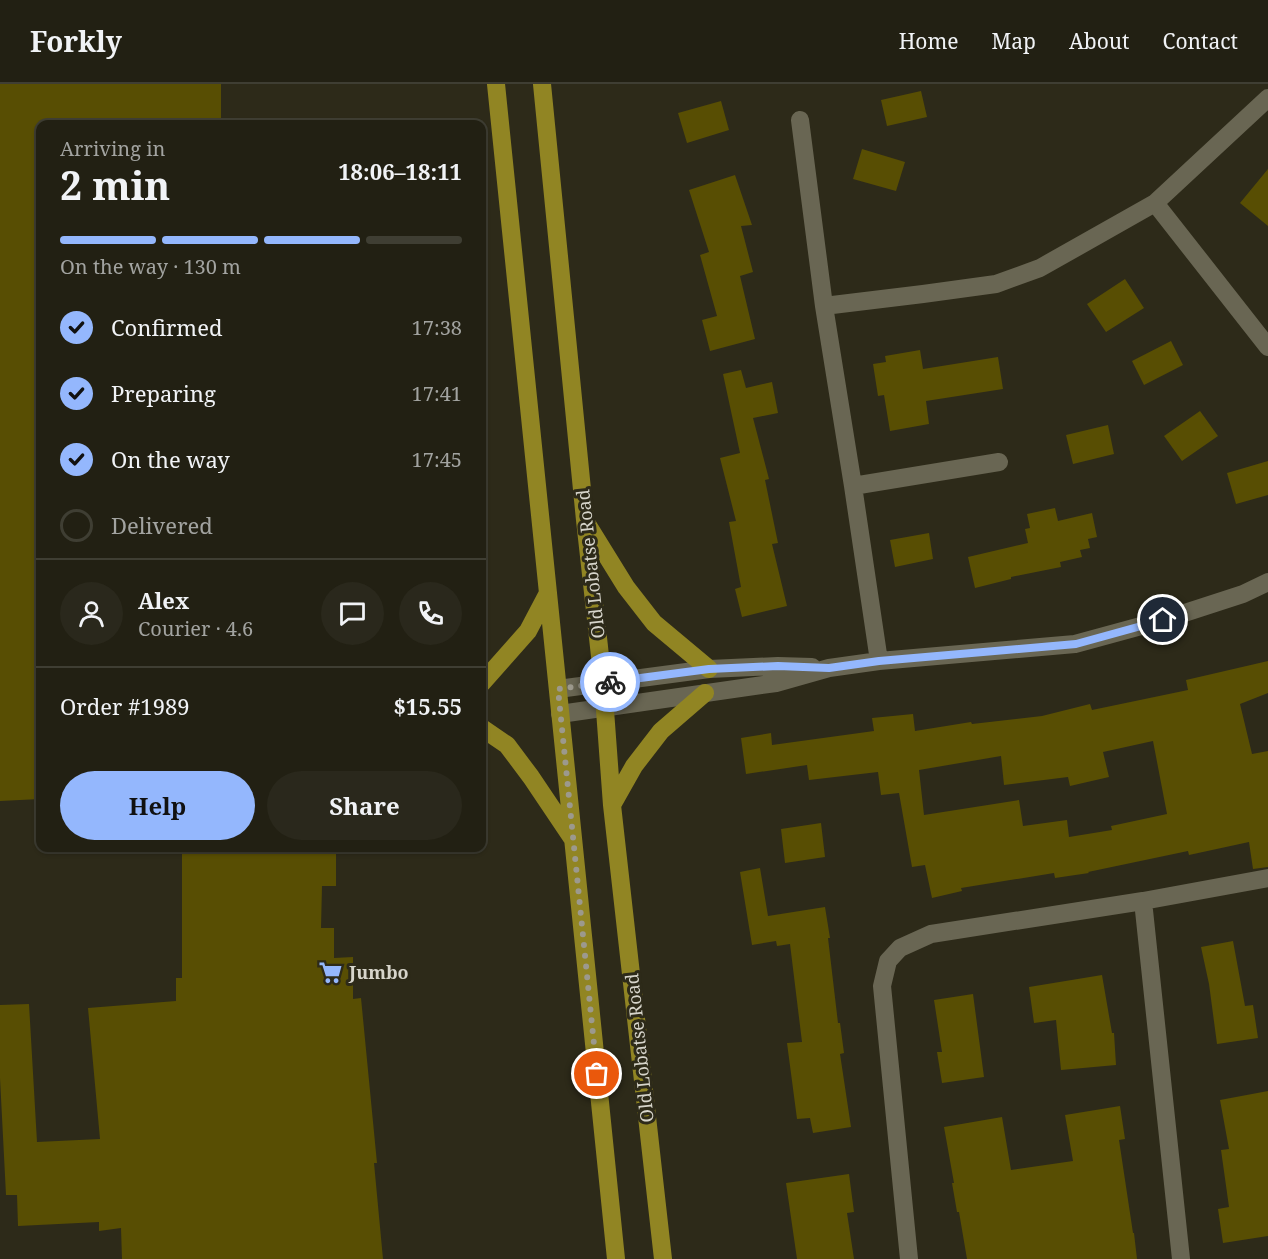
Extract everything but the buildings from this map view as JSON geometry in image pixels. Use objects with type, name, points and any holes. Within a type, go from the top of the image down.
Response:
[{"type":"main road","points":[[496,84],[616,1259]]},
{"type":"main road","name":"Old Lobatse Road","points":[[542,84],[603,683],[612,805],[663,1259]]},
{"type":"main road","points":[[585,520],[626,587],[654,622],[709,669]]},
{"type":"main road","points":[[486,678],[528,631],[548,593]]},
{"type":"main road","points":[[612,805],[634,766],[661,732],[705,693]]},
{"type":"main road","points":[[486,731],[507,745],[574,842]]},
{"type":"street","points":[[824,306],[996,284],[1040,268],[1155,203],[1268,98]]},
{"type":"street","points":[[800,120],[824,306],[879,661]]},
{"type":"street","points":[[1155,203],[1268,347]]},
{"type":"street","points":[[853,486],[999,462]]},
{"type":"street","points":[[560,714],[776,683],[829,668],[879,661],[1076,644],[1163,620],[1243,594],[1268,582]]},
{"type":"street","points":[[558,689],[709,669],[778,666],[829,668]]},
{"type":"street","points":[[909,1259],[882,986],[888,961],[900,948],[931,934],[1143,901],[1268,878]]},
{"type":"street","points":[[1143,901],[1180,1259]]},
{"type":"way so far","points":[[597,1074],[558,689],[610,682]]},
{"type":"place","name":"Jumbo","points":[[331,972]]},
{"type":"route","points":[[610,682],[709,669],[778,666],[829,668],[879,661],[1076,644],[1163,620]]}]
